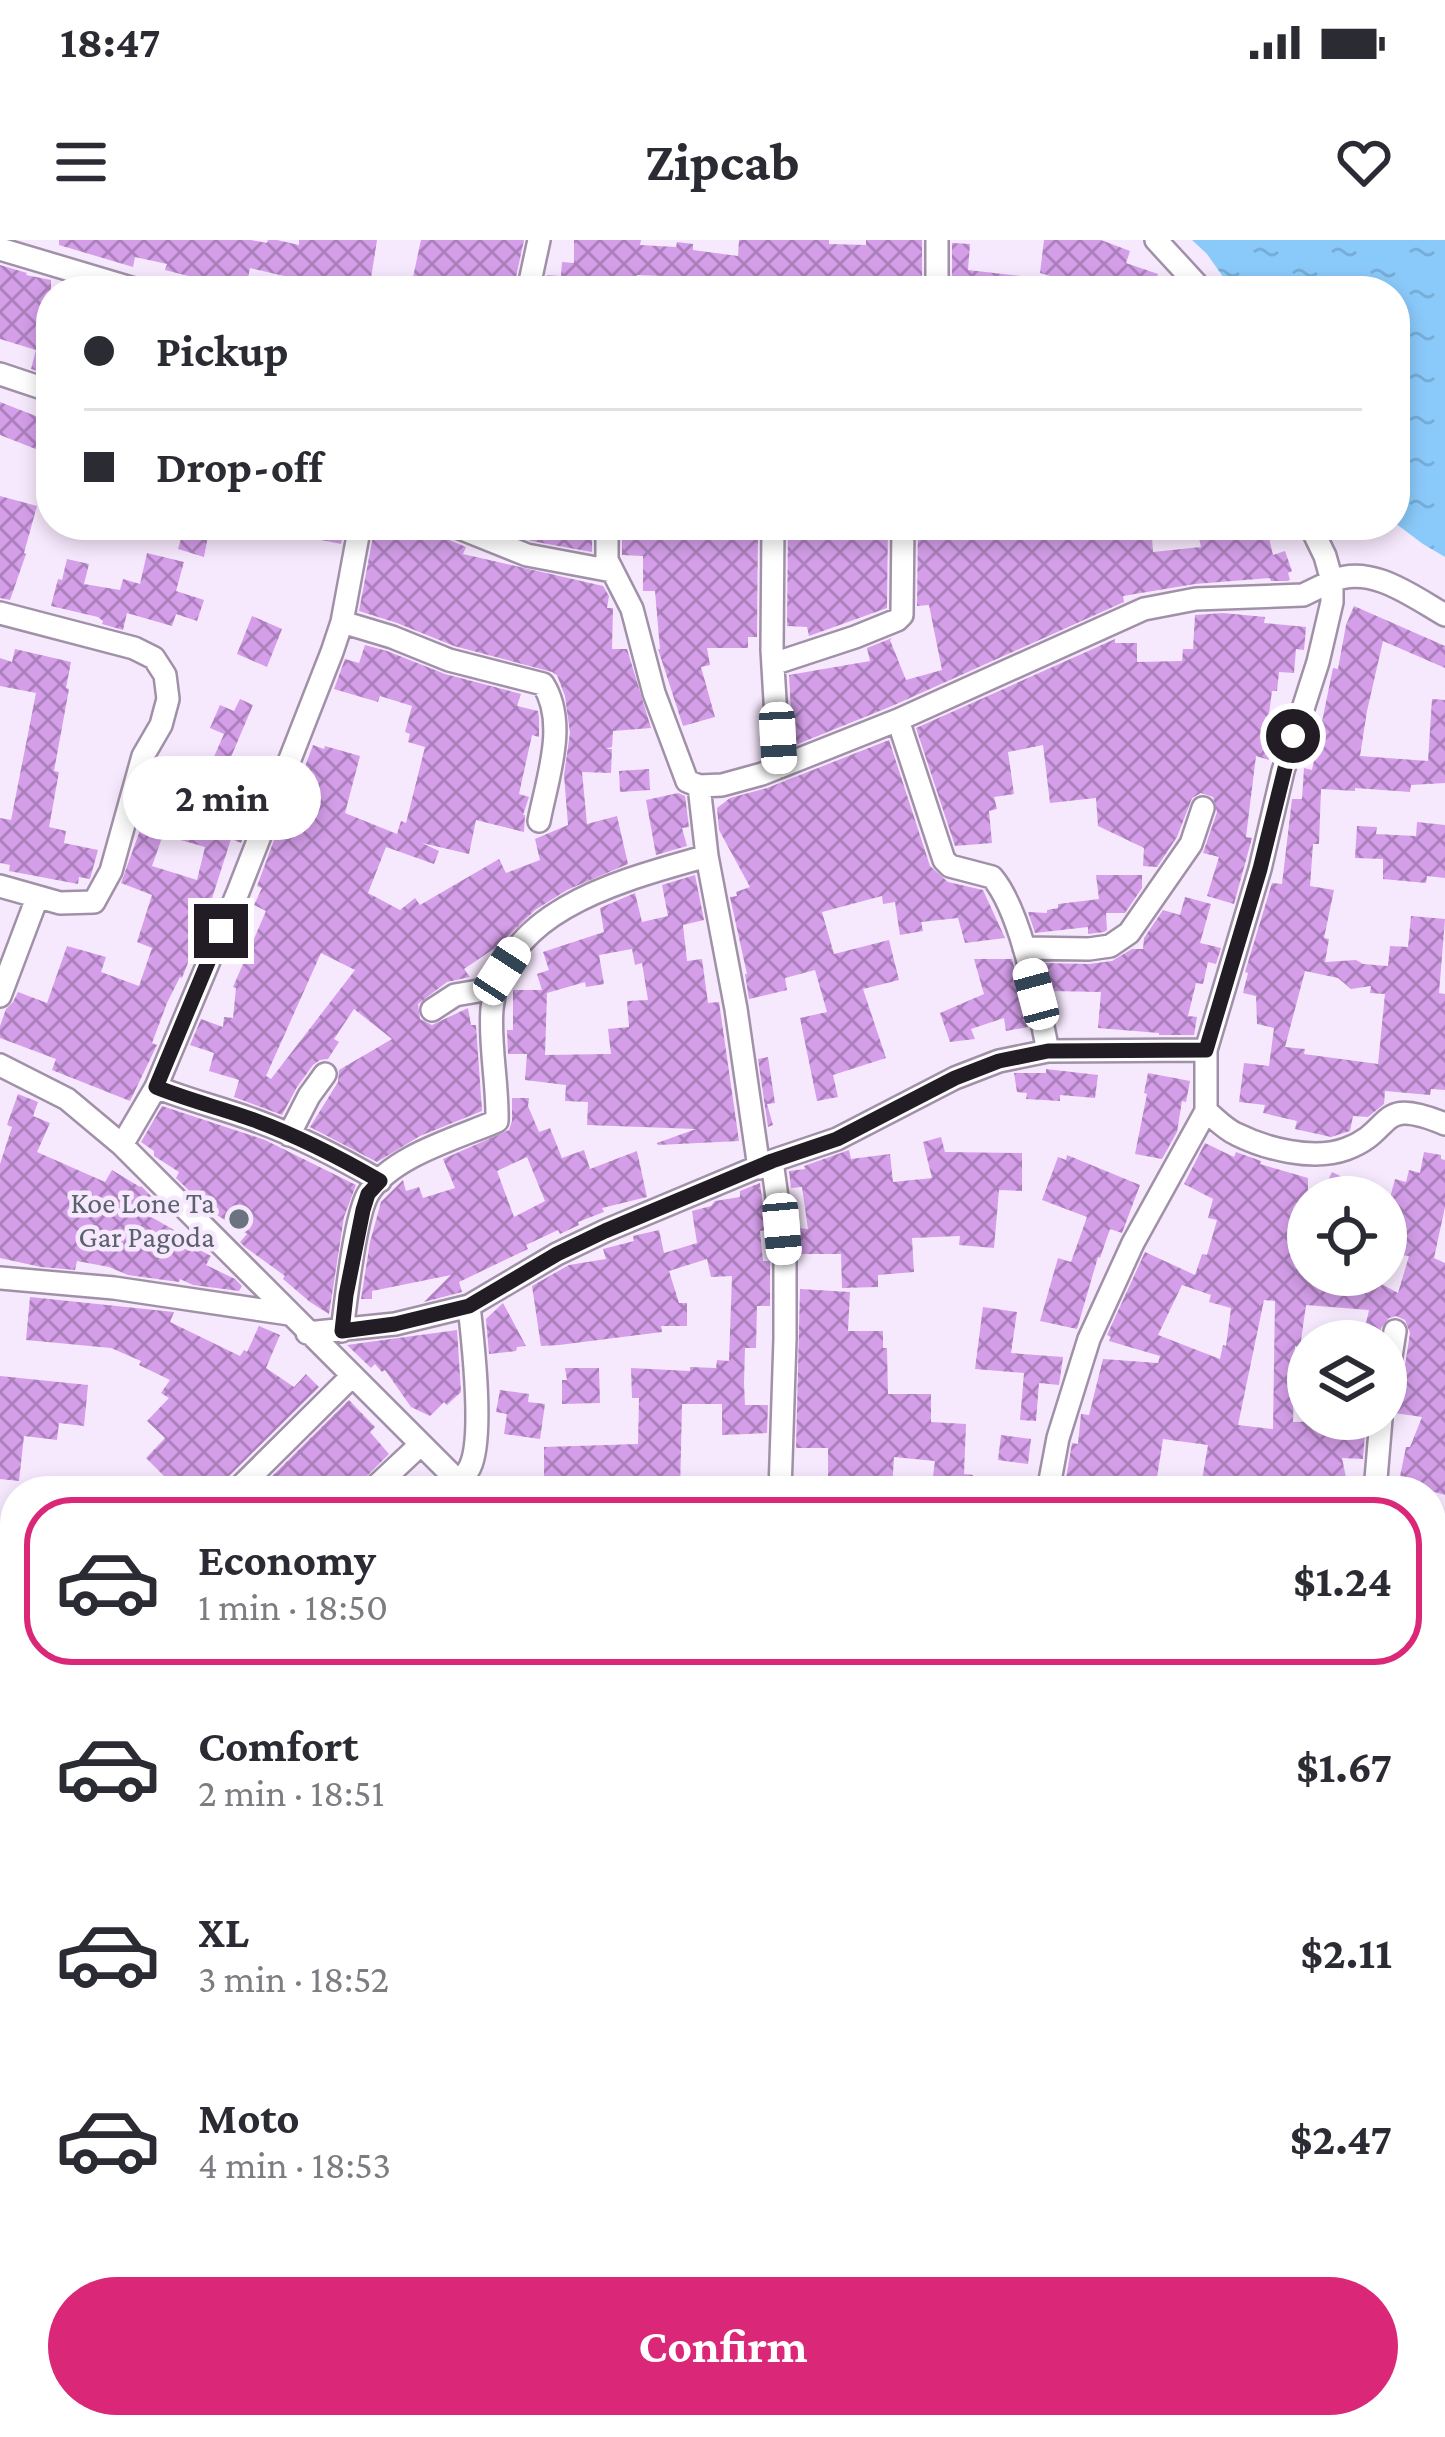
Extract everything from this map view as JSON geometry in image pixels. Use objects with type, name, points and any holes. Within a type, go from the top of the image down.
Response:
[{"type":"street","points":[[531,276],[539,240]]},
{"type":"street","points":[[937,240],[937,276]]},
{"type":"street","points":[[1156,240],[1189,276]]},
{"type":"street","points":[[0,249],[91,276]]},
{"type":"street","points":[[0,374],[36,386]]},
{"type":"street","points":[[122,1145],[156,1087],[238,892],[342,622],[358,540]]},
{"type":"street","points":[[490,540],[527,555],[612,572]]},
{"type":"street","points":[[606,540],[612,572],[632,609],[671,743],[687,781],[699,786],[722,785],[779,767],[898,720],[1144,609],[1196,598],[1303,595],[1346,575],[1368,577],[1445,615]]},
{"type":"street","points":[[773,540],[779,767]]},
{"type":"street","points":[[773,664],[897,620],[902,615],[903,540]]},
{"type":"street","points":[[1051,1476],[1089,1339],[1133,1243],[1206,1111],[1206,1050],[1328,624],[1332,581],[1317,540]]},
{"type":"street","points":[[0,613],[134,648],[154,658],[165,675],[168,699],[161,725],[143,756],[111,872],[94,902],[60,903],[0,886]]},
{"type":"street","points":[[342,622],[449,660],[543,684],[549,692],[556,731],[539,820]]},
{"type":"street","points":[[898,720],[944,860],[996,880],[1024,948],[1048,1051]]},
{"type":"street","points":[[699,786],[707,856],[785,1256],[780,1476]]},
{"type":"street","points":[[1024,948],[1088,949],[1110,946],[1129,934],[1191,844],[1203,808]]},
{"type":"street","points":[[342,1331],[368,1194],[391,1170],[497,1121],[491,1015],[502,971],[516,950],[556,913],[581,898],[707,856]]},
{"type":"street","points":[[0,996],[37,898]]},
{"type":"street","points":[[432,1010],[455,995],[496,988]]},
{"type":"street","points":[[307,1333],[395,1324],[469,1306],[557,1254],[651,1211],[837,1139],[955,1078],[999,1061],[1048,1051],[1206,1050]]},
{"type":"street","points":[[0,1065],[68,1099],[122,1145],[452,1476]]},
{"type":"street","points":[[289,1135],[325,1074]]},
{"type":"street","points":[[156,1087],[335,1154],[380,1181]]},
{"type":"street","points":[[1206,1111],[1232,1132],[1258,1143],[1327,1154],[1362,1141],[1391,1115],[1402,1112],[1445,1124]]},
{"type":"street","points":[[0,1278],[114,1288],[290,1314]]},
{"type":"street","points":[[468,1476],[476,1429],[469,1306]]},
{"type":"street","points":[[251,1476],[352,1376]]},
{"type":"street","points":[[1376,1476],[1379,1440]]},
{"type":"street","points":[[387,1476],[420,1445]]},
{"type":"water","points":[[1192,240],[1445,240],[1445,557],[1410,534],[1410,276],[1222,276]]},
{"type":"building","points":[[59,240],[277,240],[299,245],[299,240],[377,240],[371,276],[284,276],[250,268],[248,276],[188,276],[165,270],[167,264],[135,257],[133,267],[59,245]]},
{"type":"building","points":[[421,240],[524,240],[516,276],[413,276]]},
{"type":"building","points":[[574,240],[641,240],[640,245],[676,247],[677,242],[693,244],[693,250],[738,256],[739,240],[866,245],[866,240],[922,240],[922,276],[561,276],[562,262],[574,263]]},
{"type":"building","points":[[1044,240],[1101,240],[1130,251],[1126,263],[1158,274],[1050,276],[1040,273]]},
{"type":"building","points":[[952,243],[970,244],[968,270],[1021,276],[952,276]]},
{"type":"building","points":[[0,265],[36,277],[36,350],[0,339]]},
{"type":"building","points":[[0,402],[36,416],[36,449],[0,435]]},
{"type":"building","points":[[0,496],[36,506],[36,510],[10,600],[0,598]]},
{"type":"building","points":[[181,540],[207,540],[204,557],[178,549]]},
{"type":"building","points":[[372,540],[450,540],[466,547],[463,554],[603,586],[609,596],[607,608],[613,608],[612,649],[627,649],[651,728],[613,731],[612,747],[605,749],[612,749],[611,773],[582,772],[587,824],[617,816],[628,864],[567,890],[535,910],[498,946],[464,969],[470,977],[447,982],[418,1004],[420,1019],[432,1025],[468,1008],[471,1025],[476,1025],[482,1111],[420,1136],[377,1162],[310,1127],[338,1082],[339,1070],[392,1039],[354,1009],[334,1039],[339,1042],[328,1059],[313,1065],[282,1115],[234,1097],[239,1080],[209,1071],[214,1053],[190,1045],[201,1019],[223,1027],[224,1017],[233,1018],[233,987],[266,911],[254,905],[262,888],[257,886],[277,832],[290,837],[302,805],[292,801],[313,745],[360,756],[345,813],[397,834],[401,821],[406,823],[425,747],[408,742],[410,734],[405,732],[412,706],[334,689],[345,659],[359,663],[365,645],[445,674],[521,694],[517,706],[538,711],[539,737],[532,735],[519,794],[529,797],[524,832],[476,820],[469,854],[422,843],[439,851],[434,864],[386,847],[368,893],[400,910],[415,898],[420,905],[499,859],[506,873],[540,860],[535,839],[568,825],[564,775],[570,733],[565,696],[552,672],[454,646],[359,611]],"holes":[[[321,953],[355,970],[271,1079],[266,1076]]]},
{"type":"building","points":[[592,540],[592,552],[531,541]]},
{"type":"building","points":[[622,540],[758,540],[757,637],[748,637],[748,648],[707,648],[710,665],[701,667],[715,717],[683,726],[658,649],[655,591],[643,591],[643,556],[622,555]]},
{"type":"building","points":[[788,540],[888,540],[887,608],[809,636],[807,627],[787,626]]},
{"type":"building","points":[[918,540],[1152,540],[1153,552],[1201,547],[1199,540],[1270,540],[1273,555],[1285,551],[1292,571],[1287,581],[1195,584],[1123,596],[1124,602],[793,746],[789,675],[870,661],[867,648],[892,638],[906,680],[942,670],[929,605],[917,606]]},
{"type":"building","points":[[147,553],[184,562],[176,591],[204,600],[197,621],[176,614],[172,626],[127,613],[123,630],[102,624],[98,617],[51,606],[67,559],[89,564],[84,584],[120,590],[123,579],[140,584]]},
{"type":"building","points":[[1354,606],[1445,646],[1445,668],[1383,641],[1360,756],[1428,761],[1432,699],[1445,700],[1445,783],[1411,785],[1410,792],[1321,789],[1319,844],[1313,844],[1310,886],[1334,890],[1324,938],[1329,939],[1325,962],[1356,960],[1388,966],[1390,946],[1408,947],[1411,916],[1445,919],[1439,993],[1445,994],[1445,1090],[1431,1089],[1430,1095],[1385,1091],[1384,1104],[1368,1117],[1353,1116],[1350,1131],[1331,1137],[1295,1129],[1297,1121],[1263,1113],[1265,1105],[1239,1102],[1244,1063],[1269,1066],[1274,1028],[1257,1024],[1256,996],[1243,993],[1245,972],[1272,883],[1282,884],[1292,799],[1302,799],[1304,768],[1312,770]],"holes":[[[1305,971],[1338,978],[1351,989],[1371,986],[1370,993],[1385,994],[1378,1064],[1285,1047]]]},
{"type":"building","points":[[1223,613],[1306,627],[1304,650],[1296,649],[1294,673],[1279,672],[1277,691],[1272,691],[1266,737],[1274,739],[1269,760],[1256,756],[1246,837],[1252,838],[1234,904],[1207,896],[1219,857],[1203,853],[1217,812],[1213,797],[1201,793],[1192,798],[1177,837],[1157,867],[1143,866],[1144,848],[1098,826],[1096,798],[1050,803],[1043,745],[1008,752],[1014,794],[994,797],[997,809],[989,811],[992,843],[955,846],[916,728],[1115,639],[1115,643],[1137,643],[1137,662],[1182,661],[1183,649],[1193,649],[1195,615]]},
{"type":"building","points":[[252,616],[282,629],[267,667],[237,654]]},
{"type":"building","points":[[15,649],[71,662],[49,827],[66,831],[64,843],[98,850],[90,879],[79,877],[78,884],[9,871],[10,865],[0,863],[0,818],[11,820],[36,693],[0,686],[0,658],[12,662]]},
{"type":"building","points":[[240,699],[253,705],[228,764],[233,765],[227,795],[235,798],[232,806],[249,812],[245,821],[249,823],[241,843],[231,839],[206,917],[152,1043],[157,1045],[130,1101],[52,1070],[56,1059],[0,1038],[0,1026],[18,992],[47,1003],[67,946],[106,957],[101,972],[139,986],[152,948],[137,942],[152,895],[121,883],[148,808],[144,807],[155,767],[197,780],[202,759],[212,761],[224,734],[210,728],[220,705],[234,711]],"holes":[[[163,835],[205,847],[197,880],[152,866]]]},
{"type":"building","points":[[889,740],[930,866],[948,882],[983,890],[1005,938],[965,943],[958,918],[921,922],[923,931],[900,935],[895,902],[883,904],[882,896],[822,912],[834,954],[889,940],[899,980],[863,989],[886,1058],[833,1075],[838,1097],[817,1101],[800,1018],[827,1012],[815,970],[785,978],[787,990],[749,999],[730,897],[750,887],[719,830],[717,808],[730,798]]},
{"type":"building","points":[[649,769],[650,790],[620,792],[619,771]]},
{"type":"building","points":[[678,793],[685,796],[689,827],[682,828],[687,846],[656,855],[646,800]]},
{"type":"building","points":[[1417,822],[1445,825],[1445,878],[1427,876],[1426,883],[1383,879],[1383,859],[1355,858],[1357,826],[1377,827],[1376,834],[1416,836]]},
{"type":"building","points":[[695,875],[704,920],[683,925],[687,961],[702,959],[708,1003],[719,1002],[739,1141],[658,1145],[696,1129],[587,1125],[588,1102],[565,1101],[566,1085],[525,1080],[527,1054],[508,1054],[513,990],[542,990],[537,974],[549,970],[543,952],[604,932],[600,908],[635,893],[642,922],[668,916],[662,885]],"holes":[[[632,949],[635,965],[642,963],[648,1000],[627,1001],[629,1027],[608,1029],[611,1054],[545,1055],[547,993],[585,982],[586,987],[604,984],[599,955]]]},
{"type":"building","points":[[1096,875],[1142,875],[1142,888],[1125,913],[1106,913],[1104,932],[1088,934],[1088,927],[1035,933],[1028,912],[1047,913],[1058,904],[1099,899]]},
{"type":"building","points":[[1185,897],[1211,904],[1200,943],[1221,948],[1216,964],[1208,962],[1203,984],[1196,983],[1188,1016],[1197,1017],[1194,1035],[1098,1028],[1101,992],[1051,991],[1044,963],[1112,961],[1132,949],[1143,949],[1144,938],[1163,910],[1180,915]]},
{"type":"building","points":[[974,959],[1012,959],[1028,1027],[1006,1031],[1004,1018],[971,1029],[975,1039],[950,1042],[940,1013],[984,994]]},
{"type":"building","points":[[768,1057],[775,1103],[767,1104],[773,1125],[768,1127],[758,1059]]},
{"type":"building","points":[[1046,1069],[1098,1075],[1095,1098],[1026,1099],[1027,1093],[1017,1092],[1014,1073],[1046,1073]]},
{"type":"building","points":[[1148,1073],[1190,1081],[1177,1132],[1162,1159],[1135,1154]]},
{"type":"building","points":[[18,1094],[38,1102],[33,1116],[50,1123],[37,1152],[105,1182],[112,1170],[141,1186],[157,1202],[148,1215],[198,1244],[196,1248],[211,1256],[206,1265],[235,1279],[242,1286],[239,1291],[128,1275],[77,1261],[75,1270],[0,1258],[0,1164]]},
{"type":"building","points":[[512,1098],[529,1098],[539,1132],[550,1128],[562,1158],[584,1150],[590,1169],[637,1151],[647,1197],[602,1208],[604,1212],[579,1225],[526,1245],[528,1249],[459,1282],[462,1292],[424,1302],[451,1275],[372,1291],[372,1299],[361,1299],[381,1202],[403,1180],[406,1191],[419,1187],[423,1198],[455,1188],[443,1159],[509,1130]],"holes":[[[527,1157],[545,1201],[514,1217],[497,1171]]]},
{"type":"building","points":[[162,1106],[265,1140],[356,1185],[344,1217],[329,1314],[245,1247],[240,1242],[247,1234],[209,1210],[176,1178],[179,1172],[141,1142]]},
{"type":"building","points":[[941,1137],[945,1152],[1022,1153],[1022,1191],[999,1190],[994,1248],[959,1245],[960,1236],[912,1238],[914,1272],[878,1275],[878,1287],[842,1288],[841,1254],[800,1254],[798,1228],[808,1229],[802,1187],[791,1188],[789,1171],[849,1150],[851,1159],[890,1154],[893,1182],[932,1178],[923,1142]]},
{"type":"building","points":[[1205,1143],[1234,1157],[1236,1152],[1301,1176],[1287,1176],[1287,1296],[1407,1296],[1407,1178],[1409,1170],[1420,1173],[1424,1152],[1441,1155],[1445,1160],[1445,1207],[1434,1258],[1445,1263],[1445,1476],[1400,1476],[1406,1447],[1422,1417],[1407,1415],[1407,1320],[1396,1316],[1367,1320],[1369,1310],[1306,1305],[1304,1320],[1287,1320],[1287,1440],[1364,1440],[1363,1459],[1342,1458],[1346,1476],[1203,1476],[1208,1445],[1163,1439],[1157,1476],[1066,1476],[1072,1443],[1078,1444],[1081,1414],[1089,1415],[1103,1359],[1158,1363],[1160,1356],[1109,1341],[1107,1335],[1145,1252],[1195,1275],[1202,1254],[1207,1255],[1217,1220],[1208,1218],[1213,1199],[1184,1184]],"holes":[[[1182,1285],[1211,1295],[1209,1302],[1231,1308],[1220,1359],[1158,1335]],[[1264,1300],[1275,1301],[1273,1429],[1238,1425]]]},
{"type":"building","points":[[1067,1155],[1140,1185],[1122,1233],[1110,1229],[1077,1329],[1040,1321],[1058,1258],[1071,1262],[1087,1217],[1042,1200],[1058,1157],[1066,1160]]},
{"type":"building","points":[[760,1183],[766,1230],[760,1231],[763,1261],[770,1261],[770,1306],[757,1306],[756,1348],[745,1348],[744,1383],[745,1405],[768,1405],[767,1433],[722,1435],[722,1404],[682,1404],[680,1476],[544,1476],[544,1447],[638,1444],[639,1398],[632,1398],[631,1368],[690,1371],[690,1367],[716,1368],[717,1360],[729,1361],[732,1276],[711,1277],[707,1259],[669,1271],[679,1303],[687,1303],[687,1326],[541,1346],[532,1286],[569,1265],[606,1259],[603,1249],[634,1241],[633,1236],[659,1230],[664,1253],[697,1243],[692,1211],[740,1197],[740,1191]]},
{"type":"building","points":[[800,1289],[850,1292],[848,1331],[883,1331],[888,1394],[931,1394],[931,1422],[966,1424],[964,1474],[973,1476],[933,1476],[935,1461],[894,1457],[893,1476],[828,1476],[828,1448],[796,1448]]},
{"type":"building","points":[[30,1297],[174,1312],[170,1322],[240,1356],[247,1352],[259,1326],[280,1335],[266,1368],[294,1387],[306,1374],[319,1387],[229,1476],[164,1476],[146,1458],[165,1438],[147,1421],[169,1398],[161,1393],[170,1380],[111,1348],[26,1340]]},
{"type":"building","points":[[503,1303],[526,1346],[489,1354],[486,1319]]},
{"type":"building","points":[[983,1307],[1017,1312],[1011,1353],[1063,1357],[1059,1385],[1039,1383],[1036,1421],[1020,1420],[1024,1373],[975,1369]]},
{"type":"building","points":[[457,1330],[461,1392],[430,1416],[411,1407],[385,1370],[375,1364],[371,1368],[347,1345]]},
{"type":"building","points":[[565,1368],[599,1368],[600,1403],[562,1404]]},
{"type":"building","points":[[0,1376],[88,1385],[84,1426],[59,1423],[57,1440],[24,1436],[20,1476],[0,1476]]},
{"type":"building","points":[[500,1390],[529,1394],[528,1402],[545,1404],[540,1439],[504,1434],[507,1414],[496,1412]]},
{"type":"building","points":[[349,1400],[375,1427],[370,1432],[389,1454],[367,1476],[272,1476]]},
{"type":"building","points":[[1001,1435],[1031,1439],[1028,1464],[998,1460]]},
{"type":"place","name":"Koe Lone Ta Gar Pagoda","points":[[239,1219]]},
{"type":"route","points":[[221,931],[156,1087],[302,1140],[380,1181],[368,1194],[363,1210],[342,1331],[395,1324],[469,1306],[605,1231],[837,1139],[955,1078],[999,1061],[1048,1051],[1206,1050],[1260,869],[1293,736]]}]
